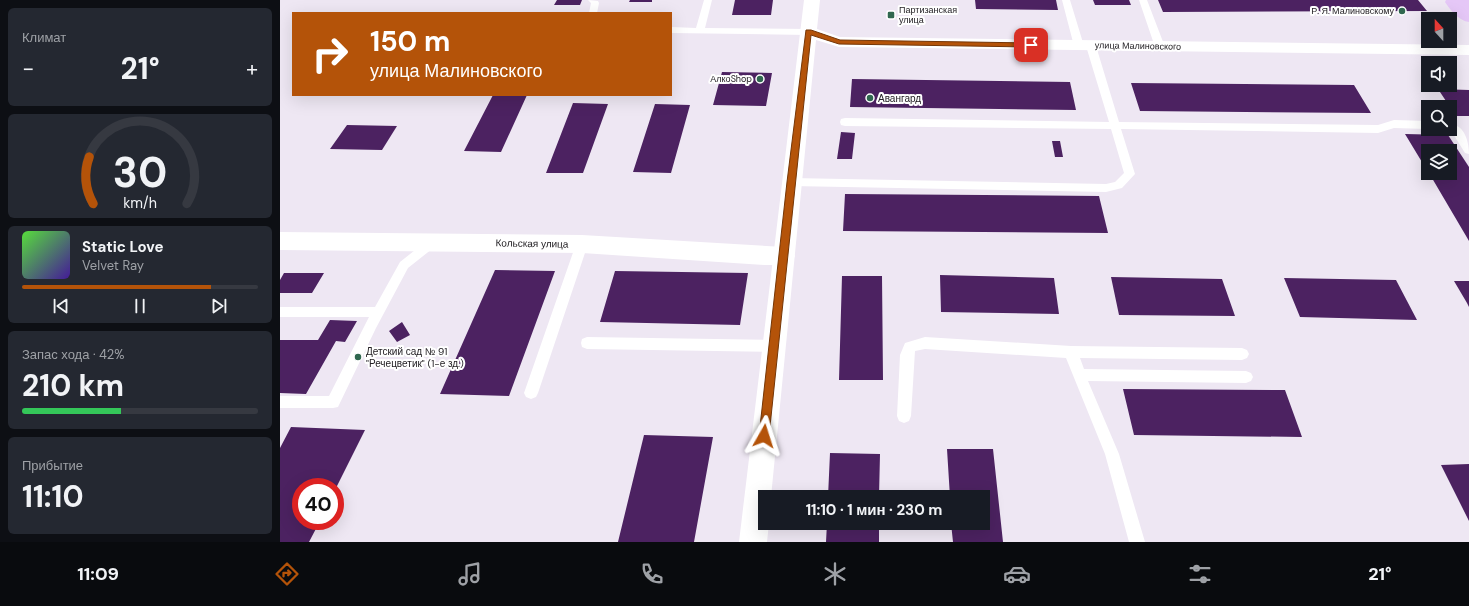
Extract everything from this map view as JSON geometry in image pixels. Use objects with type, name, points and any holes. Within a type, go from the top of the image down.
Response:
[{"type":"street","points":[[753,542],[773,346],[812,0]]},
{"type":"street","name":"улица Малиновского","points":[[808,32],[839,42],[1469,50]]},
{"type":"street","name":"Кольская улица","points":[[280,241],[582,244],[756,256],[784,256]]},
{"type":"lane","points":[[592,0],[595,3],[593,12]]},
{"type":"lane","points":[[700,31],[708,0]]},
{"type":"lane","points":[[791,182],[1106,188],[1118,186],[1130,174],[1116,125],[1066,0]]},
{"type":"lane","points":[[1143,0],[1160,47]]},
{"type":"lane","points":[[672,30],[808,32]]},
{"type":"lane","points":[[845,122],[1378,129],[1394,124],[1421,125]]},
{"type":"lane","points":[[1457,130],[1469,132]]},
{"type":"lane","points":[[1457,134],[1469,150]]},
{"type":"lane","points":[[280,402],[333,402],[378,312],[404,265],[433,242]]},
{"type":"lane","points":[[531,393],[582,244]]},
{"type":"lane","points":[[280,312],[378,312]]},
{"type":"lane","points":[[587,343],[773,346]]},
{"type":"lane","points":[[904,416],[907,355],[910,347],[925,343],[1071,352],[1242,354]]},
{"type":"lane","points":[[1071,352],[1079,376],[1112,454],[1137,542]]},
{"type":"lane","points":[[1079,376],[1246,378]]},
{"type":"shaded area","points":[[1446,0],[1469,0],[1469,22],[1457,16],[1457,12],[1452,12],[1445,2]]},
{"type":"building","points":[[557,0],[582,0],[580,5],[554,5]]},
{"type":"building","points":[[630,0],[652,0],[652,2],[629,2]]},
{"type":"building","points":[[735,0],[773,0],[771,15],[732,15]]},
{"type":"building","points":[[975,0],[1056,0],[1058,10],[976,9]]},
{"type":"building","points":[[1093,0],[1129,0],[1131,5],[1095,5]]},
{"type":"building","points":[[1158,0],[1418,0],[1427,11],[1163,12]]},
{"type":"building","points":[[722,72],[772,73],[766,106],[713,105]]},
{"type":"building","points":[[852,79],[1070,82],[1076,110],[850,107]]},
{"type":"building","points":[[1131,83],[1354,85],[1371,113],[1140,111]]},
{"type":"building","points":[[1457,90],[1469,90],[1469,116],[1457,116],[1457,100],[1445,100],[1440,92],[1457,92]]},
{"type":"building","points":[[492,96],[527,96],[501,152],[464,151]]},
{"type":"building","points":[[573,103],[608,104],[583,173],[546,173]]},
{"type":"building","points":[[655,104],[690,105],[671,173],[633,172]]},
{"type":"building","points":[[347,125],[397,126],[382,150],[330,149]]},
{"type":"building","points":[[841,132],[855,133],[852,159],[837,159]]},
{"type":"building","points":[[1405,134],[1421,134],[1421,136],[1449,136],[1454,144],[1421,144],[1421,160]]},
{"type":"building","points":[[1052,141],[1060,141],[1063,157],[1055,157]]},
{"type":"building","points":[[1457,149],[1469,167],[1469,241],[1433,180],[1457,180]]},
{"type":"building","points":[[845,194],[1099,196],[1108,233],[843,231]]},
{"type":"building","points":[[495,270],[555,271],[509,396],[440,394]]},
{"type":"building","points":[[615,271],[748,273],[740,325],[600,322]]},
{"type":"building","points":[[284,273],[324,273],[312,293],[280,293],[280,280]]},
{"type":"building","points":[[940,275],[1054,278],[1059,314],[941,312]]},
{"type":"building","points":[[842,276],[882,276],[883,380],[839,380]]},
{"type":"building","points":[[1111,277],[1222,279],[1235,316],[1119,315]]},
{"type":"building","points":[[1284,278],[1396,280],[1417,320],[1300,317]]},
{"type":"building","points":[[1454,281],[1469,281],[1469,307],[1467,303]]},
{"type":"building","points":[[330,320],[357,321],[345,342],[336,341],[306,394],[280,393],[280,340],[318,340]]},
{"type":"building","points":[[402,322],[410,335],[397,342],[389,331]]},
{"type":"building","points":[[1123,389],[1285,390],[1302,437],[1134,435]]},
{"type":"building","points":[[291,427],[365,430],[341,478],[292,478],[292,530],[315,530],[309,542],[280,542],[280,448]]},
{"type":"building","points":[[644,435],[713,437],[694,542],[618,542]]},
{"type":"building","points":[[947,449],[993,449],[1003,542],[953,542],[952,530],[990,530],[990,490],[950,490]]},
{"type":"building","points":[[830,453],[880,454],[879,490],[828,490]]},
{"type":"building","points":[[1469,464],[1469,521],[1441,465]]},
{"type":"building","points":[[827,530],[879,530],[879,542],[826,542]]},
{"type":"place","name":"Р. Я. Малиновскому","points":[[1402,11]]},
{"type":"place","name":"Партизанская улица","points":[[891,15]]},
{"type":"place","name":"АлкоShop","points":[[760,79]]},
{"type":"place","name":"Авангард","points":[[870,98]]},
{"type":"place","name":"Детский сад № 91 \"Речецветик\" (1-е зд.)","points":[[358,357]]},
{"type":"route","points":[[764,436],[808,32],[839,42],[1031,45]]}]
